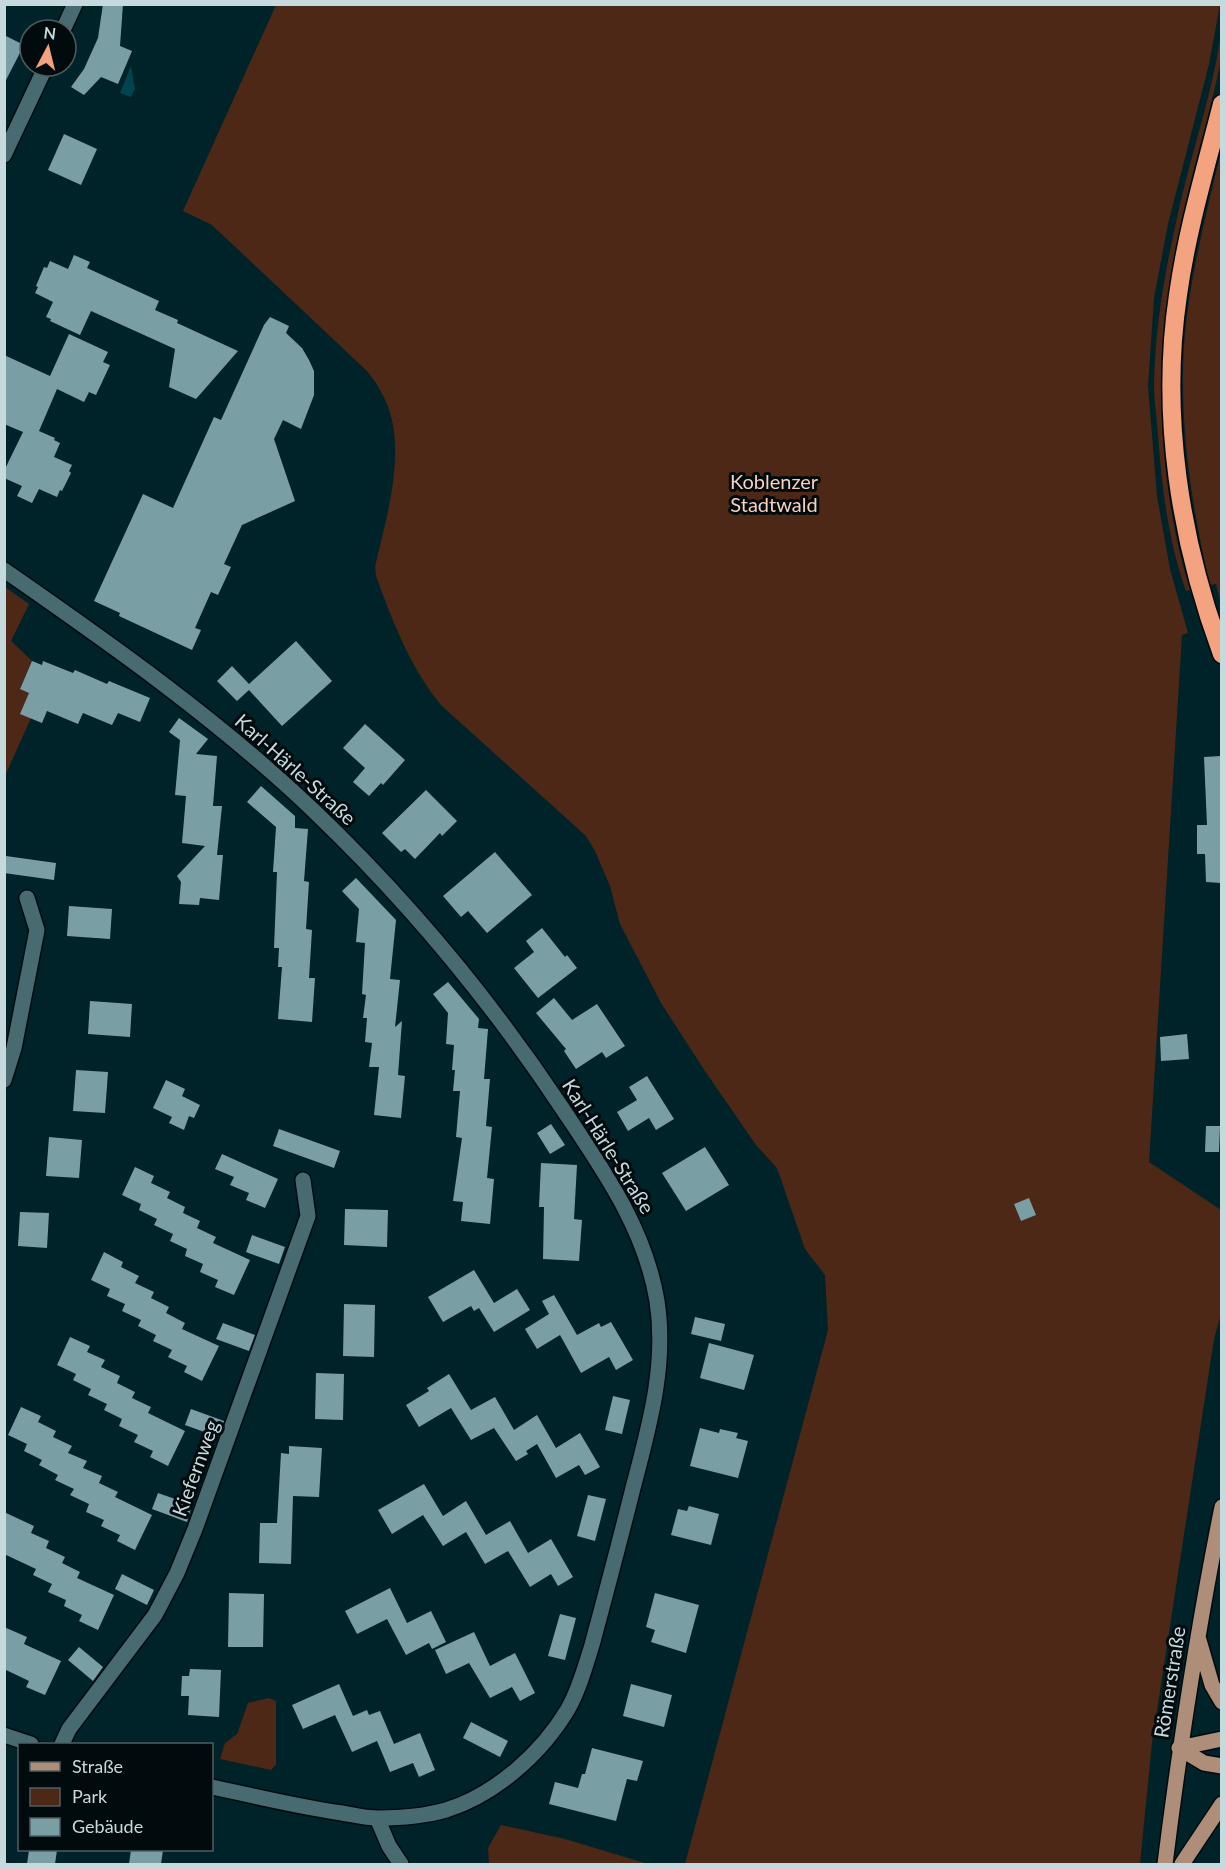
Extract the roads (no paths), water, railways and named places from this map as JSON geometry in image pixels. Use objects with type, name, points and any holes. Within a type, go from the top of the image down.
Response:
[{"type":"highway","points":[[1221,104],[1190,228],[1177,296],[1173,340],[1172,401],[1179,492],[1200,587],[1221,654]]},
{"type":"main road","name":"Römerstraße","points":[[1166,1864],[1179,1748],[1221,1507]]},
{"type":"main road","points":[[1197,1635],[1209,1678],[1221,1702]]},
{"type":"main road","points":[[1179,1748],[1221,1739]]},
{"type":"main road","points":[[1179,1748],[1203,1763],[1221,1766]]},
{"type":"main road","points":[[1182,1864],[1221,1804]]},
{"type":"street","points":[[69,18],[75,4]]},
{"type":"street","points":[[4,155],[40,78]]},
{"type":"street","name":"Karl-Härle-Straße","points":[[4,570],[181,697],[225,733],[315,811],[405,905],[488,1003],[587,1146],[633,1221],[648,1262],[657,1302],[660,1352],[654,1402],[592,1646],[582,1679],[568,1709],[551,1734],[532,1755],[512,1773],[472,1800],[446,1810],[417,1816],[377,1818],[325,1811],[213,1787]]},
{"type":"street","points":[[4,1080],[14,1048],[37,930],[27,898]]},
{"type":"street","name":"Kiefernweg","points":[[62,1743],[69,1729],[155,1615],[177,1573],[308,1216],[303,1180]]},
{"type":"street","points":[[4,1735],[28,1743]]},
{"type":"street","points":[[377,1818],[389,1846],[401,1864]]},
{"type":"water","points":[[131,66],[135,89],[131,97],[120,93]]},
{"type":"park label","name":"Koblenzer Stadtwald","points":[[774,492]]}]
